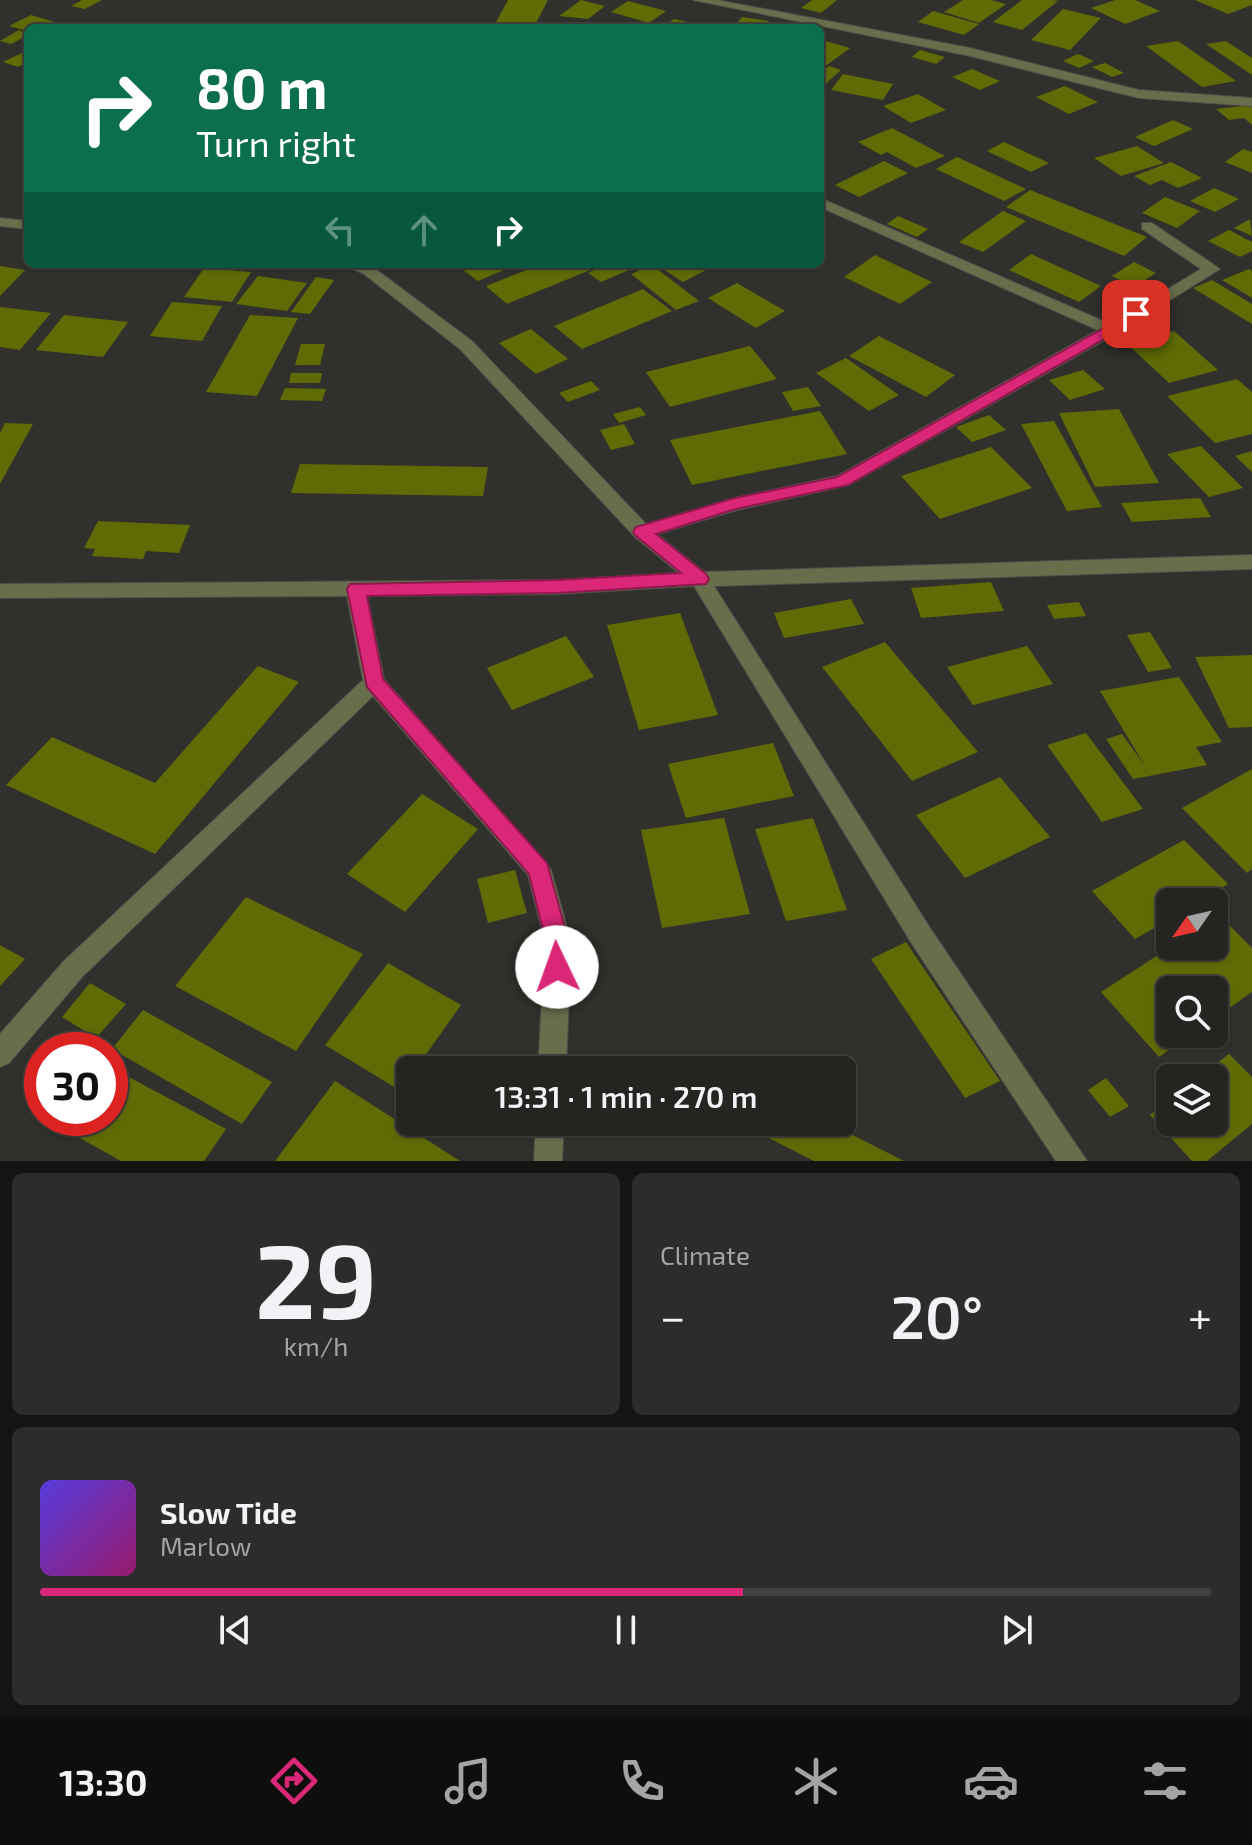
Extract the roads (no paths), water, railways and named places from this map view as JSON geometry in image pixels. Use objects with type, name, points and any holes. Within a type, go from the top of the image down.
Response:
[{"type":"street","points":[[699,0],[970,52],[1139,94],[1252,102]]},
{"type":"street","points":[[824,204],[1111,330]]},
{"type":"street","points":[[0,222],[24,225]]},
{"type":"street","points":[[642,532],[735,504],[842,481],[1111,330],[1212,269],[1147,226]]},
{"type":"street","points":[[362,268],[466,345],[642,532],[700,579],[921,936],[1073,1161]]},
{"type":"street","points":[[0,591],[557,587],[700,579],[1252,562]]},
{"type":"street","points":[[356,589],[374,682],[539,870],[558,942],[553,1056]]},
{"type":"street","points":[[0,1054],[73,969],[374,682]]},
{"type":"street","points":[[548,1161],[549,1136]]}]
